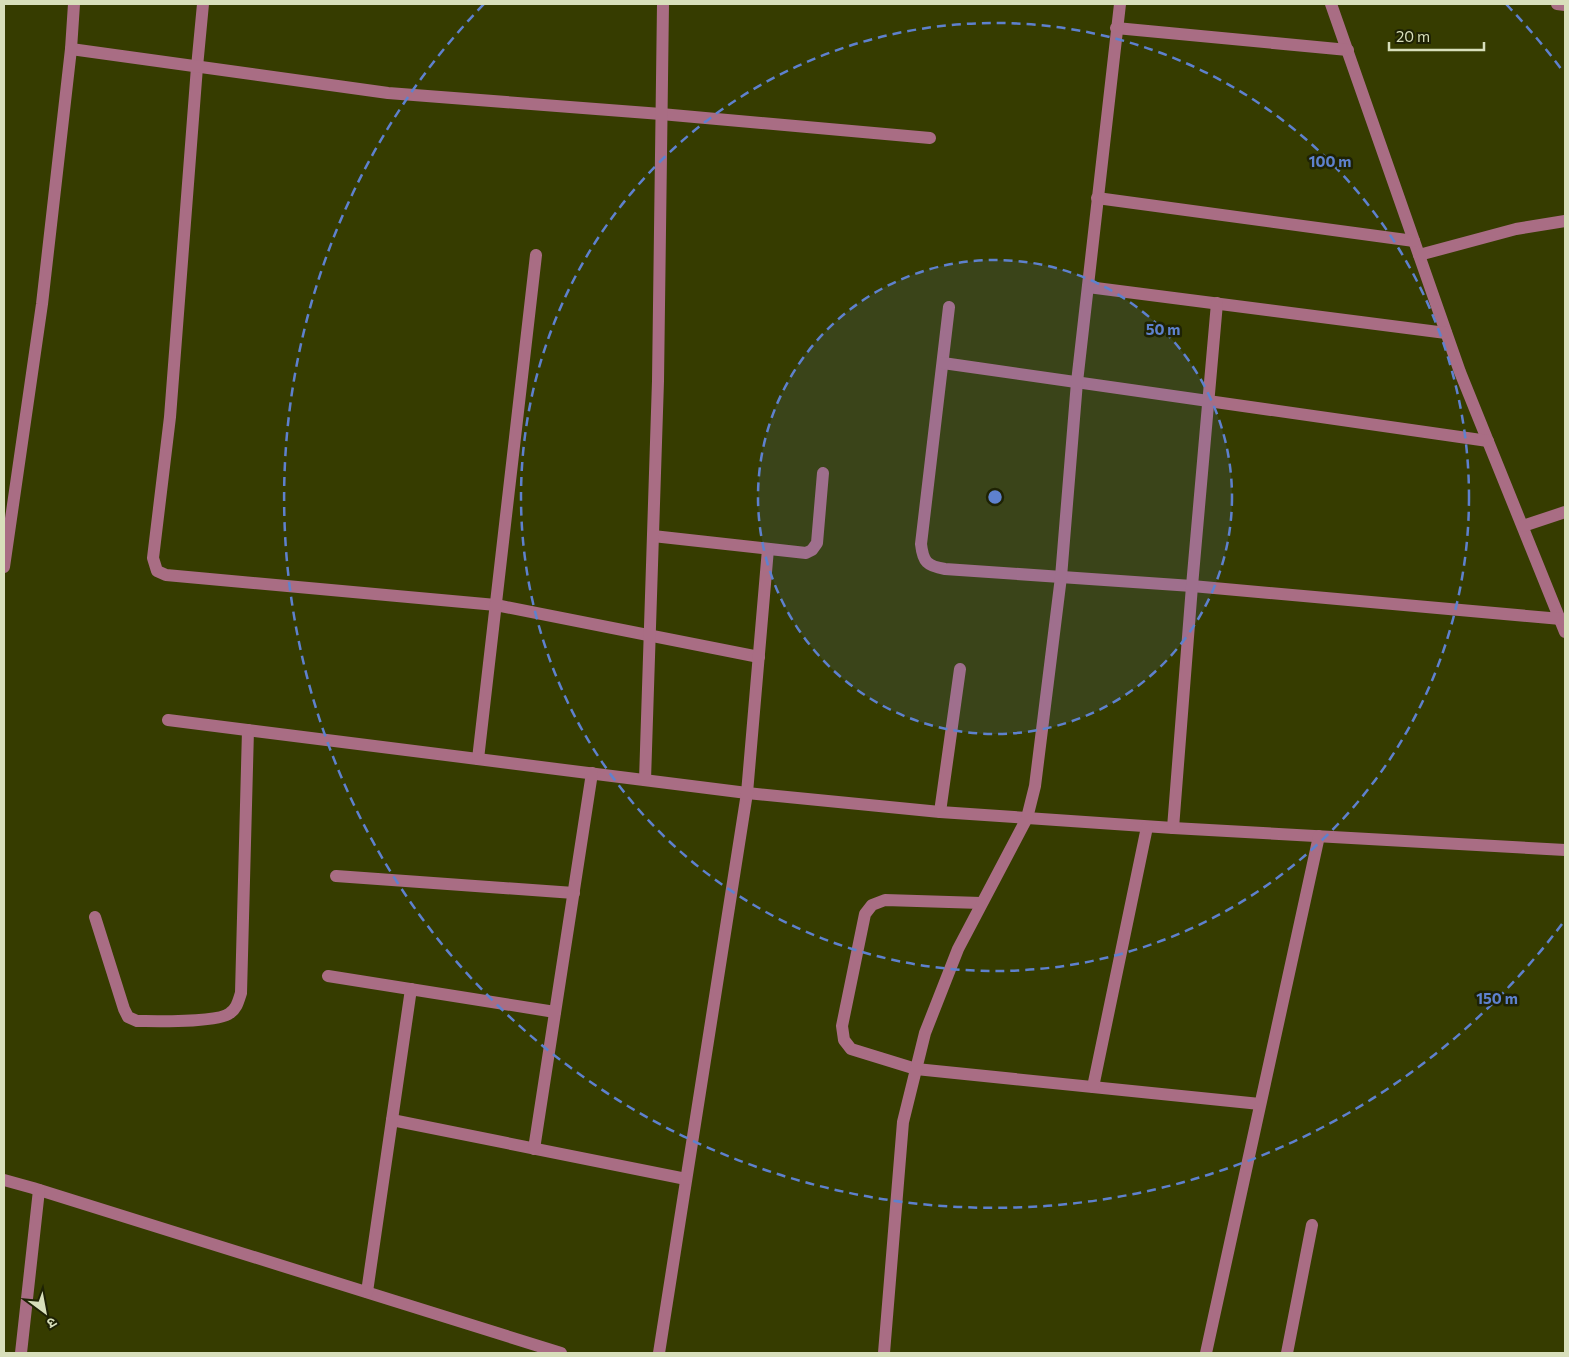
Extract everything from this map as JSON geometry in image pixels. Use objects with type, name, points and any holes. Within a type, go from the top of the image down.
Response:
[{"type":"street","points":[[4,567],[42,304],[71,49],[74,4]]},
{"type":"street","points":[[203,4],[170,417],[153,558],[157,571],[166,575],[496,605],[759,657]]},
{"type":"street","points":[[645,780],[658,381],[663,4]]},
{"type":"street","points":[[884,1353],[904,1122],[925,1034],[958,949],[1027,818],[1035,786],[1061,577],[1077,382],[1120,4]]},
{"type":"street","points":[[1332,4],[1446,333],[1565,632]]},
{"type":"street","points":[[1557,4],[1565,5]]},
{"type":"street","points":[[1116,28],[1348,50]]},
{"type":"street","points":[[71,49],[388,93],[661,114],[930,138]]},
{"type":"street","points":[[1097,198],[1414,241]]},
{"type":"street","points":[[1419,255],[1516,229],[1565,221]]},
{"type":"street","points":[[478,759],[536,255]]},
{"type":"street","points":[[1088,287],[1446,333]]},
{"type":"street","points":[[1173,828],[1216,304]]},
{"type":"street","points":[[949,307],[921,544],[923,558],[933,567],[1192,586],[1561,620]]},
{"type":"street","points":[[943,362],[1488,441]]},
{"type":"street","points":[[653,536],[806,554],[817,543],[823,473]]},
{"type":"street","points":[[1523,526],[1565,512]]},
{"type":"street","points":[[659,1353],[747,793],[768,549]]},
{"type":"street","points":[[940,812],[960,669]]},
{"type":"street","points":[[168,720],[747,793],[940,812],[1147,827],[1565,850]]},
{"type":"street","points":[[95,917],[128,1017],[137,1022],[214,1019],[228,1015],[237,1006],[240,993],[248,730]]},
{"type":"street","points":[[534,1149],[592,773]]},
{"type":"street","points":[[1093,1087],[1147,827]]},
{"type":"street","points":[[1206,1353],[1319,836]]},
{"type":"street","points":[[336,876],[574,893]]},
{"type":"street","points":[[982,903],[886,900],[872,905],[865,914],[842,1026],[844,1040],[851,1049],[916,1069],[1260,1104]]},
{"type":"street","points":[[328,976],[555,1012]]},
{"type":"street","points":[[367,1292],[411,989]]},
{"type":"street","points":[[392,1120],[686,1180]]},
{"type":"street","points":[[4,1180],[561,1353]]},
{"type":"street","points":[[21,1353],[39,1190]]},
{"type":"street","points":[[1287,1353],[1312,1225]]}]
